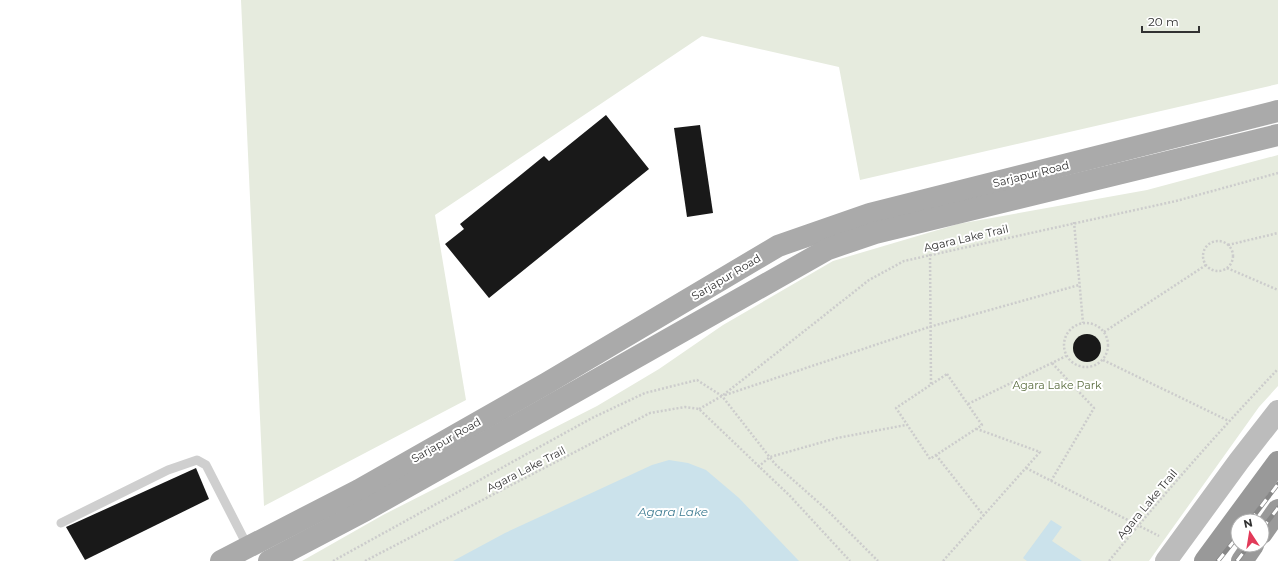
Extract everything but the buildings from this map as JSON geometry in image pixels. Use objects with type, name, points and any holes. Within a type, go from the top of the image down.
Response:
[{"type":"highway","points":[[1205,561],[1278,462]]},
{"type":"highway","points":[[1270,522],[1278,510]]},
{"type":"main road","name":"Sarjapur Road","points":[[221,561],[358,490],[514,402],[778,246],[870,214],[1278,111]]},
{"type":"main road","name":"Sarjapur Road","points":[[270,560],[373,506],[828,249],[875,233],[1278,135]]},
{"type":"main road","points":[[255,544],[270,560]]},
{"type":"street","points":[[1172,553],[1239,461],[1278,411]]},
{"type":"lane","points":[[61,523],[168,470],[197,460],[206,465],[255,544]]},
{"type":"path","name":"Agara Lake Trail","points":[[365,561],[650,413],[685,407],[699,409],[722,396],[869,280],[904,261],[1074,222],[1176,201],[1278,173]]},
{"type":"path","points":[[1074,222],[1083,323]]},
{"type":"path","points":[[1228,245],[1233,257],[1227,268],[1223,270],[1214,270],[1206,265],[1203,256],[1206,247],[1210,244],[1220,242],[1228,245],[1278,233]]},
{"type":"path","points":[[930,254],[929,327],[931,384]]},
{"type":"path","points":[[1104,332],[1206,265]]},
{"type":"path","points":[[1227,268],[1278,290]]},
{"type":"path","points":[[722,396],[929,327],[1079,285]]},
{"type":"path","points":[[1083,323],[1095,325],[1104,332],[1108,339],[1108,346],[1103,360],[1098,364],[1083,368],[1076,366],[1066,356],[1064,349],[1066,335],[1076,325],[1083,323]]},
{"type":"path","points":[[968,404],[1066,356]]},
{"type":"path","points":[[1103,360],[1229,421]]},
{"type":"path","points":[[1050,481],[1094,408],[1052,363]]},
{"type":"path","name":"Agara Lake Trail","points":[[1109,561],[1229,421],[1278,369]]},
{"type":"path","points":[[947,374],[982,425],[930,459],[896,408],[931,384],[947,374]]},
{"type":"path","points":[[333,561],[592,418],[645,393],[697,380],[722,396],[776,464],[826,509],[878,561]]},
{"type":"path","points":[[699,409],[790,496],[850,561]]},
{"type":"path","points":[[758,467],[770,457],[837,438],[906,425]]},
{"type":"path","points":[[943,561],[1040,452],[976,429]]},
{"type":"path","points":[[936,455],[984,516]]},
{"type":"path","points":[[1026,468],[1138,526],[1172,553]]},
{"type":"green space","points":[[241,0],[1278,0],[1278,84],[860,180],[839,67],[702,36],[435,215],[466,400],[264,506]]},
{"type":"green space","name":"Agara Lake Park","points":[[1278,155],[1278,386],[1259,407],[1149,561],[302,561],[383,515],[597,406],[659,369],[723,325],[833,261],[958,224],[1147,190]]},
{"type":"water","name":"Agara Lake","points":[[669,460],[688,463],[706,470],[739,498],[799,561],[453,561],[505,533],[652,465]]},
{"type":"water","points":[[1051,520],[1062,527],[1052,541],[1082,561],[1027,561],[1023,558]]},
{"type":"railway","points":[[1256,513],[1278,484]]},
{"type":"railway","points":[[1270,518],[1278,508]]},
{"type":"railway","points":[[1218,561],[1230,546]]},
{"type":"railway","points":[[1237,561],[1243,553]]}]
